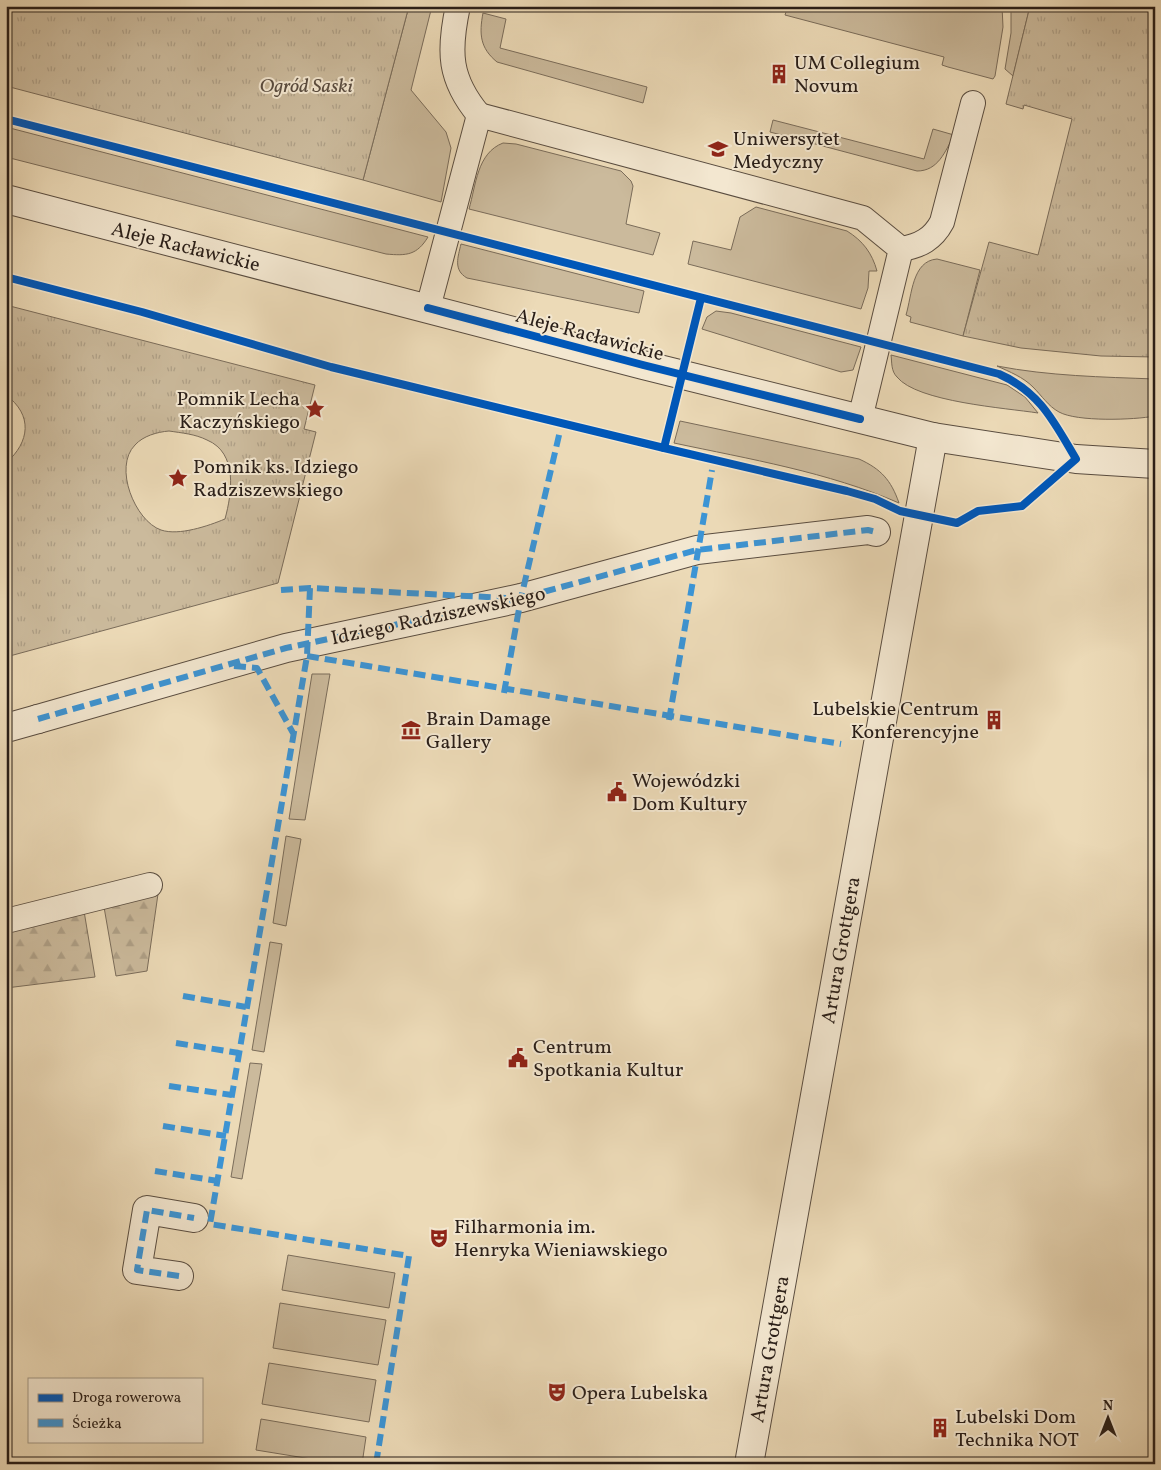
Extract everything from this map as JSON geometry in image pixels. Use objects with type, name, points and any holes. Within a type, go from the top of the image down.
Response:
[{"type":"street","name":"Aleje Racławickie","points":[[6,199],[643,365],[933,437],[1076,459],[1155,464]]},
{"type":"street","name":"Artura Grottgera","points":[[749,1464],[933,437]]},
{"type":"street","name":"Idziego Radziszewskiego","points":[[6,728],[286,648],[521,598],[697,550],[868,530],[876,532]]},
{"type":"street","points":[[179,1276],[137,1270],[147,1210],[194,1218]]},
{"type":"lane","points":[[458,6],[453,47],[454,73],[464,97],[479,115],[863,218],[901,249],[917,246],[936,234],[942,222],[973,103]]},
{"type":"lane","points":[[428,308],[479,115]]},
{"type":"lane","points":[[860,419],[901,249]]},
{"type":"lane","points":[[6,921],[150,885]]},
{"type":"green space","name":"Ogród Saski","points":[[6,6],[409,6],[363,180],[6,86]]},
{"type":"green space","points":[[409,6],[432,6],[411,90],[446,132],[451,148],[441,202],[363,180]]},
{"type":"green space","points":[[788,6],[1002,6],[1003,27],[995,76],[993,79],[948,67],[942,65],[944,57],[785,15]]},
{"type":"green space","points":[[1011,6],[1030,6],[1013,76],[1005,69],[1011,33]]},
{"type":"green space","points":[[1030,6],[1155,6],[1155,357],[1101,356],[1021,348],[963,336],[989,242],[1038,255],[1072,119],[1024,105],[1023,109],[1006,104]]},
{"type":"green space","points":[[483,13],[506,19],[500,48],[647,87],[643,103],[497,62],[491,57],[482,40]]},
{"type":"green space","points":[[773,120],[924,159],[933,129],[954,135],[944,154],[936,164],[930,168],[917,171],[770,132]]},
{"type":"green space","points":[[6,127],[428,237],[420,248],[411,253],[400,255],[386,254],[6,157]]},
{"type":"green space","points":[[503,143],[516,144],[621,171],[631,181],[633,186],[626,224],[660,233],[653,255],[469,209],[476,180],[483,162],[494,148]]},
{"type":"green space","points":[[756,207],[847,231],[858,239],[870,253],[877,271],[869,271],[868,288],[861,309],[688,264],[693,241],[731,250],[740,217]]},
{"type":"green space","points":[[461,244],[644,291],[639,313],[467,278],[458,267]]},
{"type":"green space","points":[[937,259],[980,270],[963,336],[910,322],[911,317],[906,315],[914,280],[918,272],[929,261]]},
{"type":"green space","points":[[6,305],[315,385],[304,429],[316,432],[278,583],[6,657],[6,463],[20,446],[24,438],[25,429],[21,411],[6,395]],"holes":[[[169,431],[193,435],[207,440],[217,446],[224,454],[228,464],[231,486],[225,519],[185,531],[168,532],[152,525],[143,516],[130,492],[127,479],[126,466],[129,455],[135,445],[146,437]]]},
{"type":"green space","points":[[716,311],[731,313],[861,347],[853,370],[841,372],[702,329],[707,317]]},
{"type":"green space","points":[[891,355],[1007,385],[1025,397],[1038,413],[942,398],[907,386],[895,375]]},
{"type":"green space","points":[[997,366],[1056,374],[1155,379],[1155,416],[1092,419],[1067,415],[1052,407],[1025,380]]},
{"type":"green space","points":[[680,421],[859,459],[884,476],[899,503],[872,492],[816,475],[674,443]]},
{"type":"green space","points":[[312,674],[330,674],[305,820],[289,819]]},
{"type":"green space","points":[[286,836],[301,839],[286,926],[273,923]]},
{"type":"green space","points":[[158,894],[147,971],[116,976],[104,907]]},
{"type":"green space","points":[[84,911],[95,977],[6,988],[6,930]]},
{"type":"green space","points":[[270,942],[282,944],[264,1052],[252,1050]]},
{"type":"green space","points":[[250,1063],[262,1064],[242,1179],[231,1177]]},
{"type":"green space","points":[[288,1255],[395,1273],[389,1308],[282,1290]]},
{"type":"green space","points":[[280,1303],[386,1320],[378,1365],[273,1348]]},
{"type":"green space","points":[[269,1363],[376,1380],[369,1422],[262,1404]]},
{"type":"green space","points":[[261,1419],[366,1437],[362,1464],[342,1464],[256,1450]]},
{"type":"marked path","points":[[504,693],[521,598],[560,431]]},
{"type":"marked path","points":[[669,720],[712,470]]},
{"type":"marked path","points":[[38,719],[286,648],[521,598],[697,550],[868,530],[876,532]]},
{"type":"marked path","points":[[310,588],[307,656],[210,1224],[409,1256],[376,1464]]},
{"type":"marked path","points":[[281,590],[310,588],[506,598]]},
{"type":"marked path","points":[[307,656],[841,744]]},
{"type":"marked path","points":[[234,666],[257,668],[293,733]]},
{"type":"marked path","points":[[183,996],[246,1007]]},
{"type":"marked path","points":[[176,1043],[239,1053]]},
{"type":"marked path","points":[[169,1086],[232,1095]]},
{"type":"marked path","points":[[163,1126],[226,1136]]},
{"type":"marked path","points":[[155,1171],[218,1181]]},
{"type":"marked path","points":[[179,1276],[137,1270],[147,1210],[194,1218]]},
{"type":"cycle path","points":[[6,119],[999,374],[1013,381],[1036,399],[1045,409],[1076,459],[1022,506],[978,511],[957,523],[900,511],[875,499],[847,491],[664,448],[701,298]]},
{"type":"cycle path","points":[[6,277],[142,312],[331,367],[664,448]]},
{"type":"cycle path","points":[[428,308],[643,365],[860,419]]},
{"type":"place","name":"UM Collegium Novum","points":[[779,74]]},
{"type":"place","name":"Uniwersytet Medyczny","points":[[718,149]]},
{"type":"place","name":"Pomnik Lecha Kaczyńskiego","points":[[315,409]]},
{"type":"place","name":"Pomnik ks. Idziego Radziszewskiego","points":[[178,478]]},
{"type":"place","name":"Lubelskie Centrum Konferencyjne","points":[[994,720]]},
{"type":"place","name":"Brain Damage Gallery","points":[[411,730]]},
{"type":"place","name":"Wojewódzki Dom Kultury","points":[[617,792]]},
{"type":"place","name":"Centrum Spotkania Kultur","points":[[518,1058]]},
{"type":"place","name":"Filharmonia im. Henryka Wieniawskiego","points":[[439,1238]]},
{"type":"place","name":"Opera Lubelska","points":[[557,1392]]},
{"type":"place","name":"Lubelski Dom Technika NOT","points":[[940,1428]]}]
